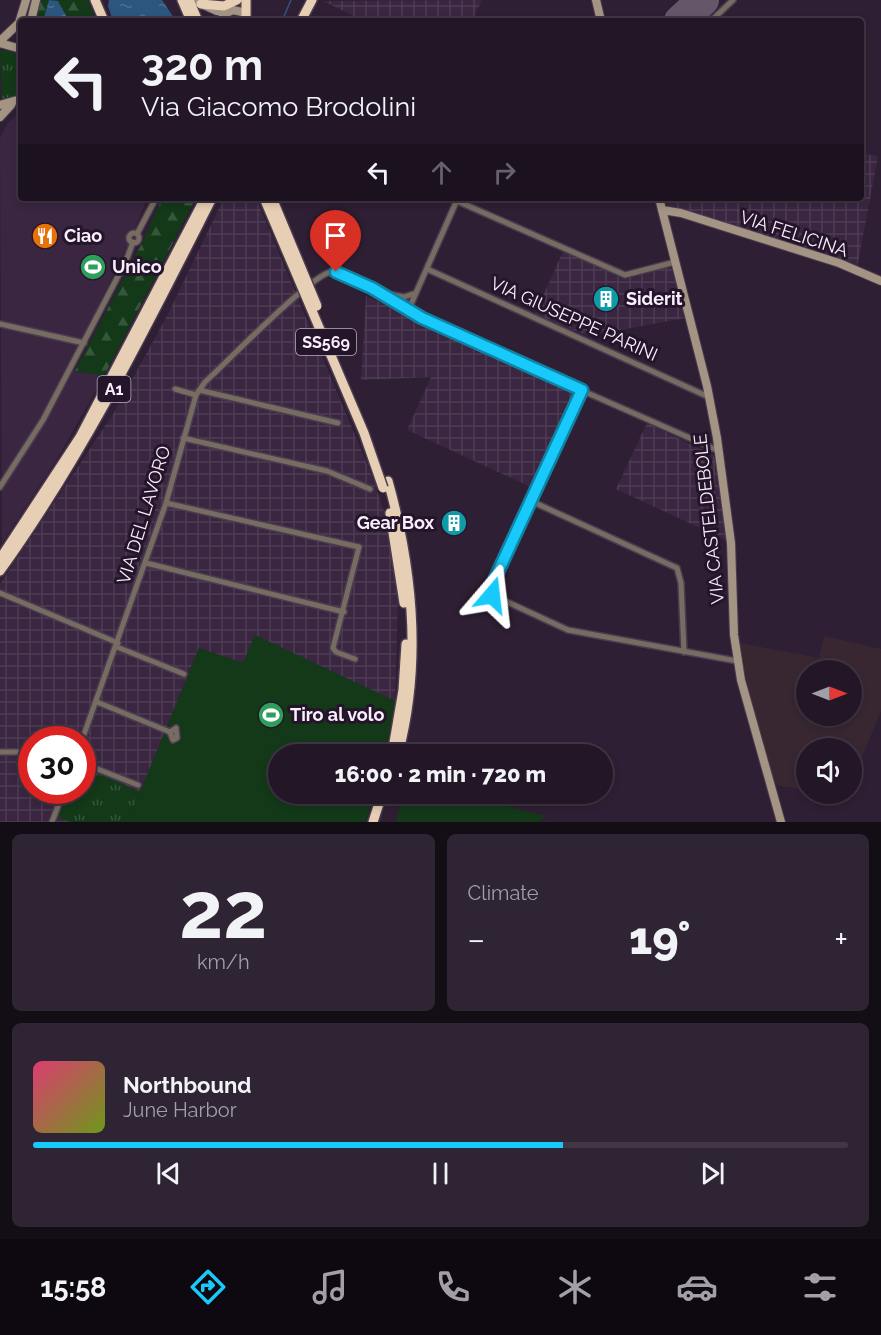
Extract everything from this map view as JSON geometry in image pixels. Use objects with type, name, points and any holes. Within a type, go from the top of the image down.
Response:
[{"type":"highway","points":[[95,0],[103,18]]},
{"type":"highway","points":[[182,0],[190,18]]},
{"type":"highway","points":[[198,18],[195,1],[224,6],[237,0]]},
{"type":"highway","points":[[246,0],[246,18]]},
{"type":"highway","points":[[296,18],[305,0]]},
{"type":"highway","points":[[303,18],[312,0]]},
{"type":"highway","name":"A1","points":[[0,559],[47,489],[102,397],[203,201]]},
{"type":"highway","name":"A1","points":[[0,570],[55,492],[105,407],[210,201]]},
{"type":"highway","name":"SS569","points":[[265,201],[386,484],[396,538],[406,622],[403,690],[394,744]]},
{"type":"highway","name":"SS569","points":[[273,201],[386,484],[402,534],[411,614],[409,691],[400,744]]},
{"type":"highway","points":[[374,822],[379,804]]},
{"type":"highway","points":[[380,822],[385,804]]},
{"type":"street","points":[[21,18],[26,0]]},
{"type":"street","points":[[33,18],[36,0]]},
{"type":"street","points":[[596,0],[600,18]]},
{"type":"street","points":[[714,18],[733,0]]},
{"type":"street","points":[[195,1],[211,9],[239,11],[245,18]]},
{"type":"street","points":[[211,9],[217,18]]},
{"type":"street","points":[[221,18],[230,10]]},
{"type":"street","points":[[18,24],[0,42],[18,48]]},
{"type":"street","points":[[0,105],[18,100]]},
{"type":"street","points":[[0,117],[18,102]]},
{"type":"street","points":[[0,487],[36,431],[84,343],[126,261],[132,242],[139,240],[137,234],[154,201]]},
{"type":"street","points":[[408,311],[457,201]]},
{"type":"street","points":[[459,201],[625,275],[675,262]]},
{"type":"street","name":"VIA CASTELDEBOLE","points":[[660,201],[710,397],[731,543],[737,661],[781,822]]},
{"type":"street","name":"VIA FELICINA","points":[[663,212],[681,213],[828,260],[881,281]]},
{"type":"street","name":"VIA GIUSEPPE PARINI","points":[[427,269],[710,397]]},
{"type":"street","name":"VIA DEL LAVORO","points":[[88,726],[118,645],[166,503],[197,392],[320,277],[331,272],[340,273],[378,291]]},
{"type":"street","points":[[378,291],[399,297],[414,294]]},
{"type":"street","points":[[378,291],[408,311],[719,451]]},
{"type":"street","points":[[0,324],[84,343]]},
{"type":"street","points":[[175,389],[338,423]]},
{"type":"street","points":[[582,390],[491,587],[492,595],[568,630],[737,661]]},
{"type":"street","points":[[183,438],[327,471],[370,489]]},
{"type":"street","points":[[531,501],[677,568],[681,583],[684,651]]},
{"type":"street","points":[[166,503],[359,547],[333,648],[336,652],[354,659]]},
{"type":"street","points":[[146,563],[344,612]]},
{"type":"street","points":[[0,593],[184,674]]},
{"type":"street","points":[[97,702],[170,732]]},
{"type":"street","points":[[0,752],[18,752]]},
{"type":"street","points":[[96,768],[138,785]]},
{"type":"street","points":[[59,804],[52,821],[60,822]]},
{"type":"shaded area","points":[[482,0],[473,18],[358,18],[323,1]]},
{"type":"shaded area","points":[[18,114],[18,201],[146,201],[133,234],[68,369],[104,376],[57,459],[2,543],[0,138],[8,123]]},
{"type":"shaded area","points":[[864,154],[878,156],[857,268],[821,253],[668,206],[666,201],[864,201]]},
{"type":"shaded area","points":[[223,201],[257,201],[372,476],[386,517],[398,600],[395,701],[255,636],[243,663],[199,648],[128,822],[0,822],[0,584],[113,414],[167,316]]},
{"type":"shaded area","name":"Siderit","points":[[563,251],[623,279],[671,266],[685,318],[588,336],[535,314]]},
{"type":"shaded area","points":[[366,296],[576,392],[533,488],[407,430],[431,377],[361,380]]},
{"type":"shaded area","points":[[647,423],[713,455],[717,463],[726,540],[616,489]]},
{"type":"shaded area","points":[[824,636],[881,649],[881,711],[862,757],[862,738],[796,738],[796,788],[774,785],[752,710],[740,643],[819,658]]},
{"type":"green space","points":[[40,0],[88,0],[95,18],[37,18]]},
{"type":"green space","points":[[0,50],[11,51],[18,56],[18,93],[10,98],[2,99]]},
{"type":"green space","points":[[161,201],[194,201],[104,376],[75,371],[143,241]]},
{"type":"green space","points":[[255,635],[395,701],[387,744],[268,744],[268,804],[371,804],[366,822],[128,822],[199,648],[243,663]]},
{"type":"green space","points":[[96,773],[141,792],[128,822],[70,822],[58,817],[64,804],[96,804]]},
{"type":"green space","points":[[400,804],[497,804],[546,816],[537,822],[396,822]]},
{"type":"water","points":[[49,0],[58,1],[67,18],[44,18]]},
{"type":"water","points":[[109,0],[162,0],[174,18],[112,18],[108,6]]},
{"type":"waterway","points":[[283,18],[291,0]]},
{"type":"runway","points":[[683,18],[703,0]]},
{"type":"place","name":"Ciao","points":[[45,236]]},
{"type":"place","name":"Unico","points":[[93,267]]},
{"type":"place","name":"Siderit","points":[[606,299]]},
{"type":"place","name":"Gear Box","points":[[454,523]]},
{"type":"place","name":"Tiro al volo","points":[[271,715]]},
{"type":"route","points":[[336,272],[372,288],[422,318],[582,390],[491,587],[492,595]]}]
